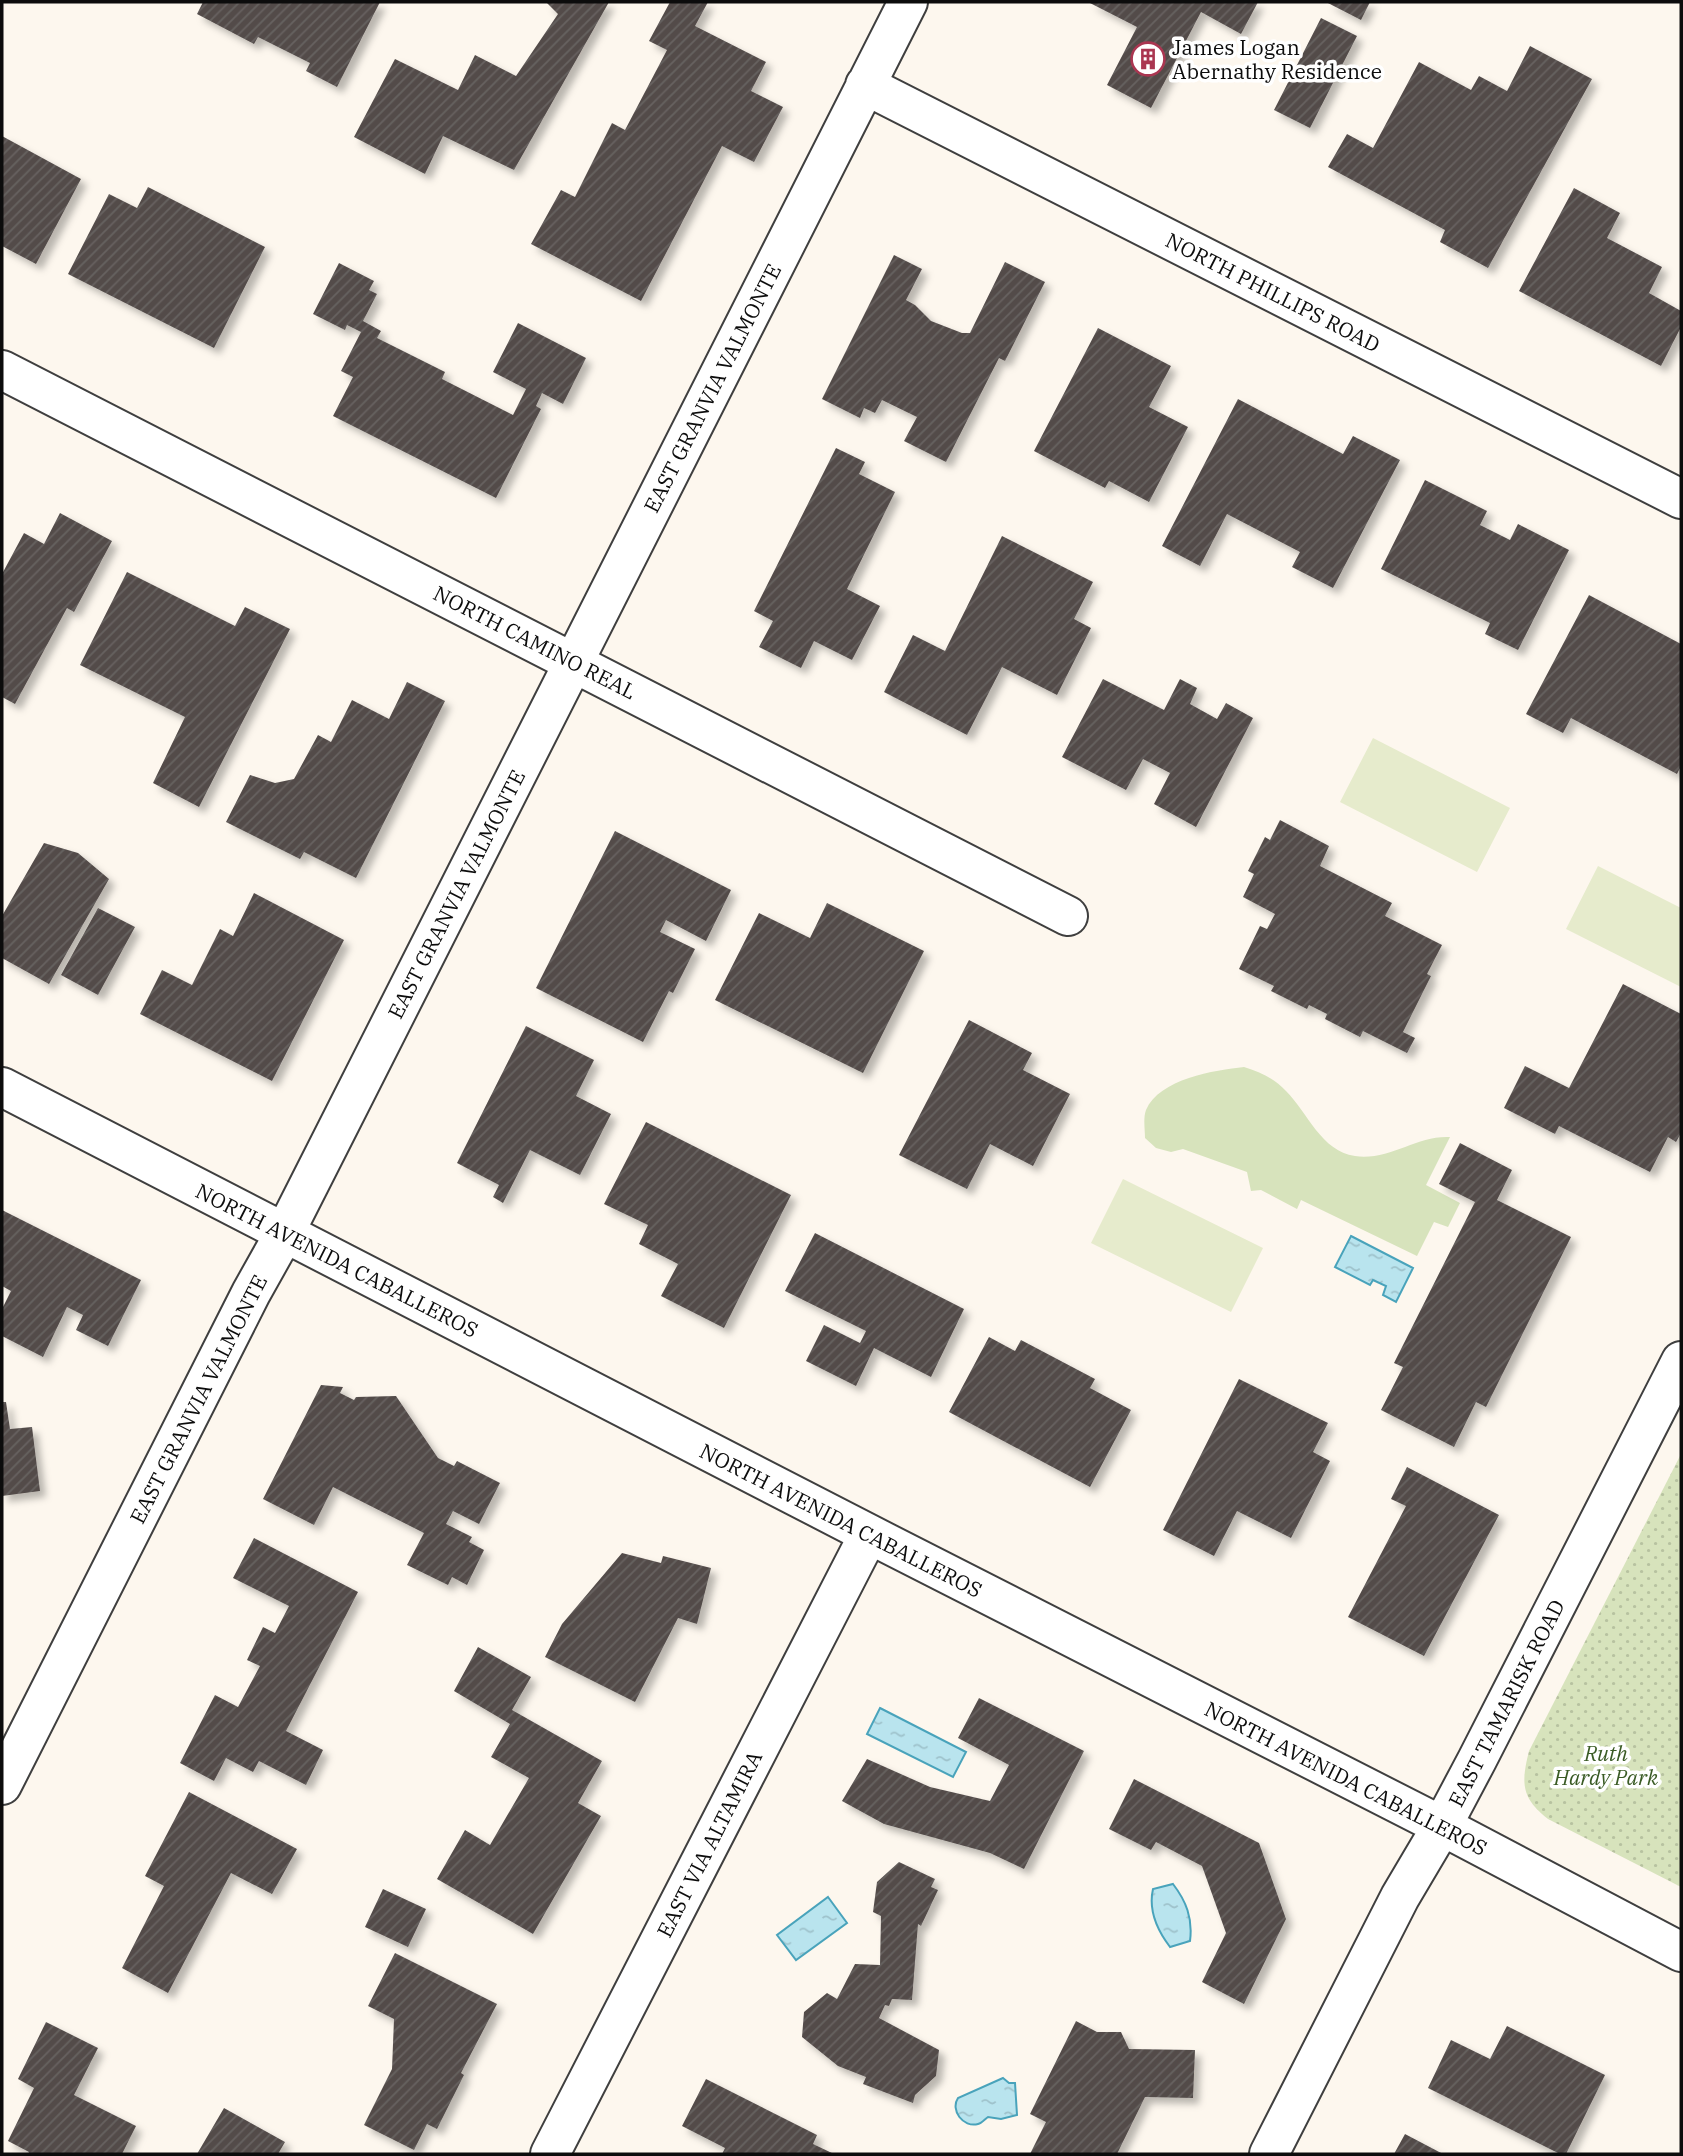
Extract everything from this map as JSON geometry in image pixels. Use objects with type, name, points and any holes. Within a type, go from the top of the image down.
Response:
[{"type":"street","name":"EAST GRANVIA VALMONTE","points":[[2,1785],[908,2]]},
{"type":"street","name":"NORTH PHILLIPS ROAD","points":[[865,85],[1681,499]]},
{"type":"street","name":"NORTH CAMINO REAL","points":[[2,370],[1068,916]]},
{"type":"street","name":"NORTH AVENIDA CABALLEROS","points":[[2,1087],[1442,1826],[1681,1952]]},
{"type":"street","name":"EAST TAMARISK ROAD","points":[[1269,2154],[1400,1897],[1442,1826],[1681,1361]]},
{"type":"street","name":"EAST VIA ALTAMIRA","points":[[550,2154],[869,1534]]},
{"type":"green space","points":[[1373,738],[1510,808],[1477,872],[1340,802]]},
{"type":"green space","points":[[1598,866],[1681,908],[1681,987],[1566,929]]},
{"type":"green space","points":[[1244,1067],[1281,1086],[1324,1139],[1343,1153],[1367,1157],[1438,1137],[1450,1137],[1426,1185],[1460,1203],[1448,1227],[1434,1222],[1417,1256],[1301,1200],[1297,1209],[1261,1190],[1251,1191],[1247,1172],[1183,1149],[1171,1152],[1156,1148],[1145,1138],[1146,1110],[1153,1099],[1163,1091],[1189,1078]]},
{"type":"green space","points":[[1123,1179],[1263,1248],[1231,1312],[1091,1243]]},
{"type":"green space","name":"Ruth Hardy Park","points":[[1681,1454],[1681,1887],[1548,1819],[1528,1797],[1524,1781],[1529,1751]]},
{"type":"water","points":[[1351,1236],[1413,1268],[1396,1302],[1383,1295],[1386,1286],[1373,1280],[1370,1285],[1335,1267]]},
{"type":"water","points":[[880,1708],[966,1752],[953,1777],[867,1734]]},
{"type":"water","points":[[1173,1884],[1187,1910],[1191,1933],[1190,1941],[1170,1947],[1155,1920],[1152,1897],[1153,1889]]},
{"type":"water","points":[[828,1897],[847,1923],[796,1960],[777,1935]]},
{"type":"water","points":[[1003,2078],[1009,2083],[1015,2083],[1017,2115],[1001,2119],[988,2117],[973,2125],[959,2117],[956,2108],[958,2098]]},
{"type":"building","points":[[203,2],[380,2],[337,87],[306,71],[310,63],[258,37],[254,44],[197,14]]},
{"type":"building","points":[[546,2],[609,2],[514,170],[443,136],[425,174],[354,137],[395,59],[458,90],[475,55],[516,76],[558,14]]},
{"type":"building","points":[[670,2],[708,2],[695,26],[766,62],[751,91],[783,107],[754,162],[722,146],[641,301],[531,244],[561,190],[575,197],[612,123],[625,130],[667,50],[649,41]]},
{"type":"building","name":"James Logan Abernathy Residence","points":[[1088,2],[1258,2],[1241,34],[1201,12],[1151,108],[1107,85],[1137,27]]},
{"type":"building","name":"James Logan Abernathy Residence","points":[[1326,2],[1370,2],[1361,20]]},
{"type":"building","points":[[1321,18],[1357,36],[1310,128],[1274,110]]},
{"type":"building","points":[[1530,46],[1592,79],[1488,268],[1440,242],[1445,230],[1328,167],[1347,134],[1373,148],[1419,62],[1471,90],[1479,76],[1507,91]]},
{"type":"building","points":[[2,136],[81,179],[36,264],[2,246]]},
{"type":"building","points":[[148,187],[265,247],[214,348],[68,274],[109,194],[137,208]]},
{"type":"building","points":[[1574,188],[1620,213],[1607,238],[1662,267],[1649,293],[1681,311],[1681,327],[1661,366],[1519,291]]},
{"type":"building","points":[[894,255],[922,269],[906,300],[931,321],[962,333],[970,333],[1005,262],[1045,282],[1005,361],[999,358],[946,462],[904,441],[917,417],[882,400],[875,413],[864,408],[860,418],[822,399]]},
{"type":"building","points":[[339,263],[374,281],[369,290],[377,294],[363,321],[381,331],[377,338],[445,372],[442,379],[513,415],[526,389],[493,372],[518,323],[586,358],[563,404],[542,393],[536,406],[541,409],[496,498],[333,416],[353,377],[341,371],[361,332],[347,325],[345,330],[313,314]]},
{"type":"building","points":[[1098,328],[1171,366],[1149,407],[1188,427],[1149,502],[1109,481],[1105,488],[1034,451]]},
{"type":"building","points":[[1238,399],[1343,454],[1353,436],[1400,460],[1333,588],[1292,567],[1300,552],[1227,514],[1200,566],[1162,546]]},
{"type":"building","points":[[836,448],[865,462],[859,474],[895,492],[847,589],[880,606],[852,660],[814,641],[801,668],[759,647],[773,621],[754,611]]},
{"type":"building","points":[[1425,480],[1487,511],[1480,525],[1510,540],[1518,524],[1569,550],[1518,650],[1485,634],[1490,623],[1381,569]]},
{"type":"building","points":[[60,513],[112,541],[74,612],[67,608],[15,704],[2,697],[2,574],[24,533],[44,544]]},
{"type":"building","points":[[1002,536],[1093,582],[1074,619],[1091,628],[1057,695],[1002,667],[967,735],[884,692],[913,635],[945,651]]},
{"type":"building","points":[[127,572],[235,626],[245,607],[290,629],[199,807],[153,783],[185,717],[80,665]]},
{"type":"building","points":[[1589,595],[1681,644],[1681,766],[1677,774],[1571,718],[1563,733],[1526,714]]},
{"type":"building","points":[[1103,679],[1164,710],[1180,679],[1197,688],[1190,704],[1217,719],[1226,703],[1253,718],[1196,827],[1154,804],[1170,773],[1143,759],[1126,790],[1062,757]]},
{"type":"building","points":[[407,682],[445,701],[356,878],[304,852],[300,859],[226,822],[250,775],[275,783],[294,779],[318,735],[331,742],[352,700],[389,719]]},
{"type":"building","points":[[1280,820],[1329,846],[1320,866],[1392,903],[1385,916],[1442,945],[1427,974],[1431,976],[1403,1032],[1415,1038],[1407,1053],[1363,1031],[1360,1037],[1325,1019],[1327,1014],[1309,1005],[1307,1009],[1271,991],[1274,986],[1239,969],[1260,926],[1267,929],[1275,914],[1243,897],[1254,874],[1248,871],[1265,837],[1270,840]]},
{"type":"building","points":[[615,831],[731,890],[706,941],[666,920],[660,932],[695,949],[673,993],[669,991],[643,1042],[536,988]]},
{"type":"building","points":[[44,843],[78,853],[109,879],[49,984],[2,958],[2,916]]},
{"type":"building","points":[[254,893],[344,940],[272,1081],[140,1014],[162,970],[192,985],[220,929],[233,936]]},
{"type":"building","points":[[827,903],[924,951],[863,1073],[715,1000],[759,913],[810,938]]},
{"type":"building","points":[[98,908],[135,927],[98,995],[61,975]]},
{"type":"building","points":[[1623,984],[1681,1014],[1681,1133],[1676,1142],[1668,1137],[1650,1172],[1559,1126],[1555,1134],[1504,1108],[1525,1066],[1569,1088]]},
{"type":"building","points":[[969,1020],[1032,1053],[1023,1070],[1070,1094],[1033,1166],[990,1144],[967,1189],[899,1155]]},
{"type":"building","points":[[526,1026],[594,1060],[576,1096],[611,1114],[580,1175],[530,1150],[503,1203],[493,1197],[499,1185],[457,1163]]},
{"type":"building","points":[[646,1122],[791,1195],[724,1328],[661,1296],[678,1264],[639,1244],[648,1225],[604,1204]]},
{"type":"building","points":[[1460,1143],[1512,1170],[1497,1200],[1571,1237],[1486,1407],[1476,1402],[1454,1447],[1381,1410],[1403,1367],[1394,1363],[1475,1202],[1439,1184]]},
{"type":"building","points":[[2,1210],[141,1280],[108,1346],[76,1330],[83,1315],[67,1307],[43,1357],[2,1336],[2,1309],[11,1291],[2,1286]]},
{"type":"building","points":[[815,1233],[964,1309],[931,1377],[874,1348],[856,1386],[806,1361],[824,1325],[860,1343],[866,1331],[785,1291]]},
{"type":"building","points":[[989,1337],[1015,1351],[1021,1340],[1095,1379],[1090,1388],[1131,1410],[1090,1487],[949,1412]]},
{"type":"building","points":[[1239,1379],[1328,1423],[1313,1452],[1330,1461],[1291,1538],[1237,1511],[1214,1556],[1163,1530]]},
{"type":"building","points":[[321,1385],[343,1387],[340,1393],[354,1400],[356,1397],[396,1396],[438,1458],[454,1466],[457,1461],[500,1483],[479,1524],[453,1511],[446,1524],[472,1537],[469,1542],[484,1550],[467,1585],[452,1577],[448,1585],[407,1565],[424,1533],[333,1487],[314,1525],[263,1499]]},
{"type":"building","points":[[2,1402],[6,1402],[10,1429],[32,1427],[40,1491],[2,1496]]},
{"type":"building","points":[[1407,1467],[1499,1515],[1424,1656],[1348,1617],[1406,1506],[1391,1499]]},
{"type":"building","points":[[254,1538],[358,1592],[286,1731],[323,1750],[306,1785],[259,1761],[253,1772],[226,1758],[214,1781],[180,1763],[215,1695],[238,1707],[260,1666],[247,1660],[263,1627],[275,1633],[289,1606],[233,1578]]},
{"type":"building","points":[[622,1553],[661,1563],[663,1556],[711,1568],[697,1624],[678,1618],[635,1702],[545,1657],[562,1624]]},
{"type":"building","points":[[478,1647],[531,1677],[512,1710],[602,1761],[578,1803],[601,1816],[533,1934],[437,1879],[465,1830],[490,1845],[529,1778],[491,1757],[510,1724],[454,1691]]},
{"type":"building","points":[[979,1698],[1084,1751],[1024,1869],[990,1853],[884,1824],[842,1801],[867,1759],[930,1787],[990,1801],[1009,1765],[958,1738]]},
{"type":"building","points":[[1134,1779],[1259,1843],[1286,1919],[1244,2004],[1202,1982],[1226,1933],[1202,1866],[1156,1842],[1151,1850],[1109,1829]]},
{"type":"building","points":[[189,1792],[297,1849],[272,1894],[231,1873],[168,1993],[122,1968],[164,1886],[145,1876]]},
{"type":"building","points":[[899,1862],[935,1879],[931,1887],[938,1890],[921,1926],[918,1924],[912,2000],[892,1999],[889,2006],[885,2005],[879,2018],[939,2050],[936,2076],[915,2095],[913,2103],[863,2084],[866,2077],[838,2066],[802,2037],[804,2012],[827,1993],[837,1999],[855,1964],[880,1965],[881,1916],[873,1912],[877,1882]]},
{"type":"building","points":[[383,1889],[426,1909],[408,1947],[365,1927]]},
{"type":"building","points":[[395,1953],[497,2004],[461,2073],[464,2075],[437,2129],[427,2124],[414,2150],[364,2125],[392,2069],[394,2019],[368,2006]]},
{"type":"building","points":[[1076,2021],[1097,2032],[1121,2032],[1129,2049],[1195,2050],[1193,2098],[1145,2097],[1117,2154],[1030,2154],[1046,2122],[1030,2114]]},
{"type":"building","points":[[46,2022],[98,2048],[74,2095],[136,2126],[122,2154],[28,2154],[29,2152],[8,2141],[34,2088],[18,2079]]},
{"type":"building","points":[[1507,2026],[1605,2075],[1566,2154],[1560,2154],[1428,2088],[1451,2040],[1490,2059]]},
{"type":"building","points":[[706,2079],[817,2135],[813,2144],[834,2154],[722,2154],[725,2148],[682,2126]]},
{"type":"building","points":[[224,2108],[285,2142],[278,2154],[197,2154]]},
{"type":"building","points":[[1405,2134],[1443,2154],[1394,2154]]},
{"type":"place","name":"James Logan Abernathy Residence","points":[[1148,59]]}]
